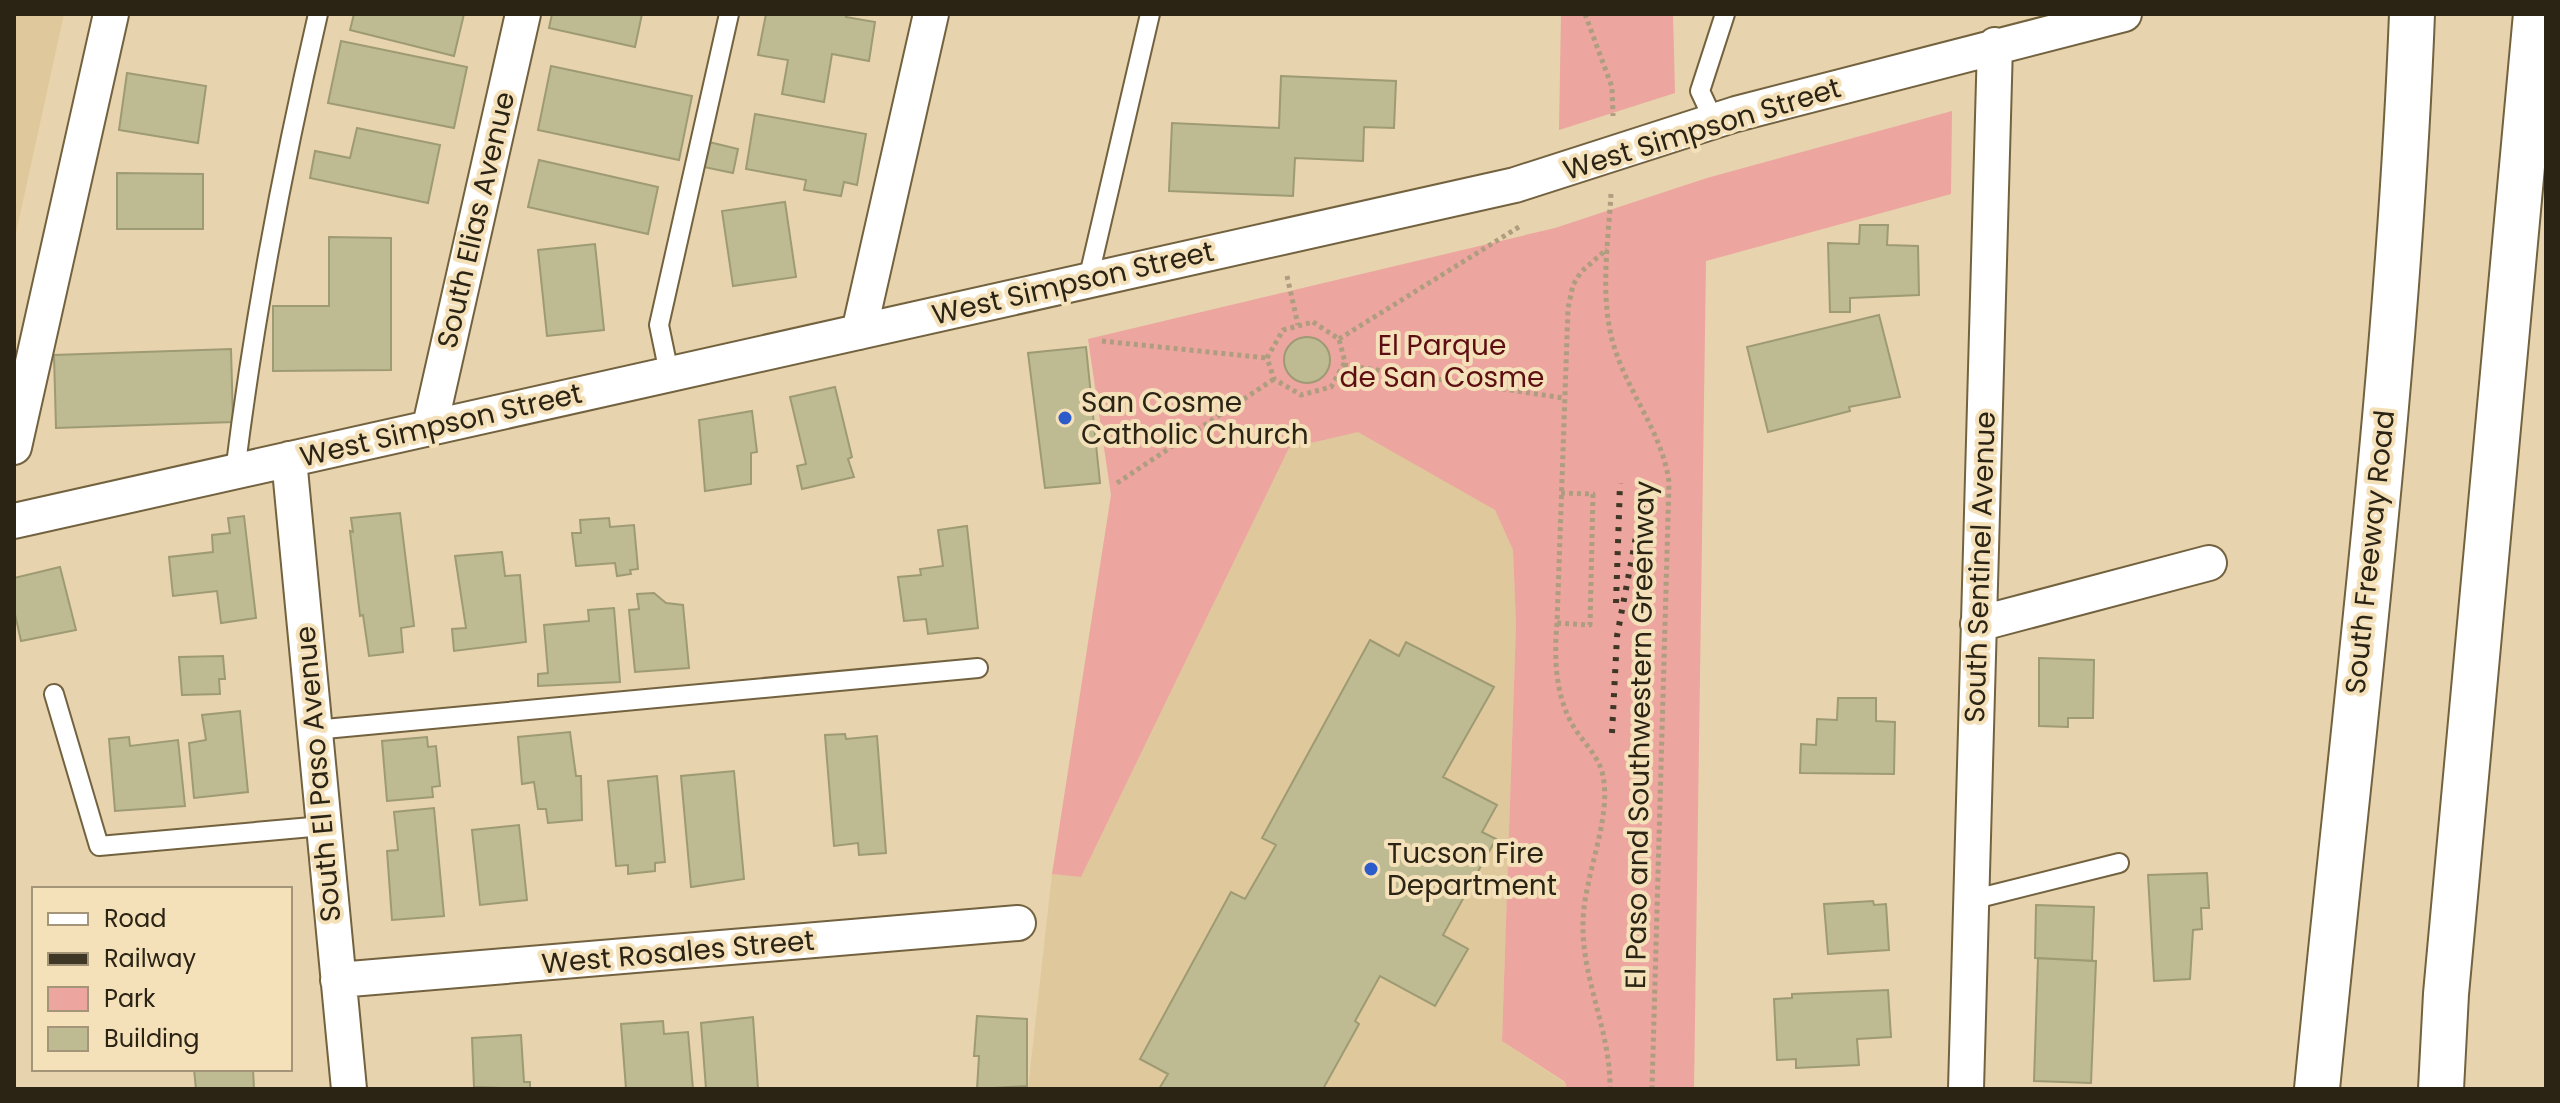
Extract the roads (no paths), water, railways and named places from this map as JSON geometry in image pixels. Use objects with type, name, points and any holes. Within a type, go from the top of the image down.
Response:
[{"type":"main road","name":"South Freeway Road","points":[[2317,1089],[2389,365],[2404,192],[2412,14]]},
{"type":"main road","points":[[2441,1089],[2450,947],[2536,14]]},
{"type":"street","points":[[14,447],[111,14]]},
{"type":"street","name":"South Elias Avenue","points":[[430,426],[523,14]]},
{"type":"street","points":[[859,332],[931,14]]},
{"type":"street","name":"West Simpson Street","points":[[14,521],[1515,185],[1714,121],[1995,45],[2057,22],[2124,14]]},
{"type":"street","name":"South Sentinel Avenue","points":[[1966,1089],[1995,45]]},
{"type":"street","name":"South El Paso Avenue","points":[[289,459],[349,1089]]},
{"type":"street","points":[[1978,624],[2209,563]]},
{"type":"street","name":"West Rosales Street","points":[[338,980],[1018,923]]},
{"type":"lane","points":[[235,472],[247,372],[298,100],[318,14]]},
{"type":"lane","points":[[669,373],[659,325],[729,14]]},
{"type":"lane","points":[[1088,280],[1150,14]]},
{"type":"lane","points":[[1714,121],[1700,91],[1725,14]]},
{"type":"lane","points":[[314,730],[978,668]]},
{"type":"lane","points":[[54,694],[99,846],[323,826]]},
{"type":"lane","points":[[1971,900],[2119,863]]},
{"type":"railway","points":[[1616,603],[1620,483]]},
{"type":"railway","points":[[1612,733],[1617,636],[1644,495]]},
{"type":"place","name":"San Cosme Catholic Church","points":[[1065,418]]},
{"type":"place","name":"Tucson Fire Department","points":[[1371,869]]},
{"type":"park label","name":"El Parque de San Cosme","points":[[1442,361]]}]
